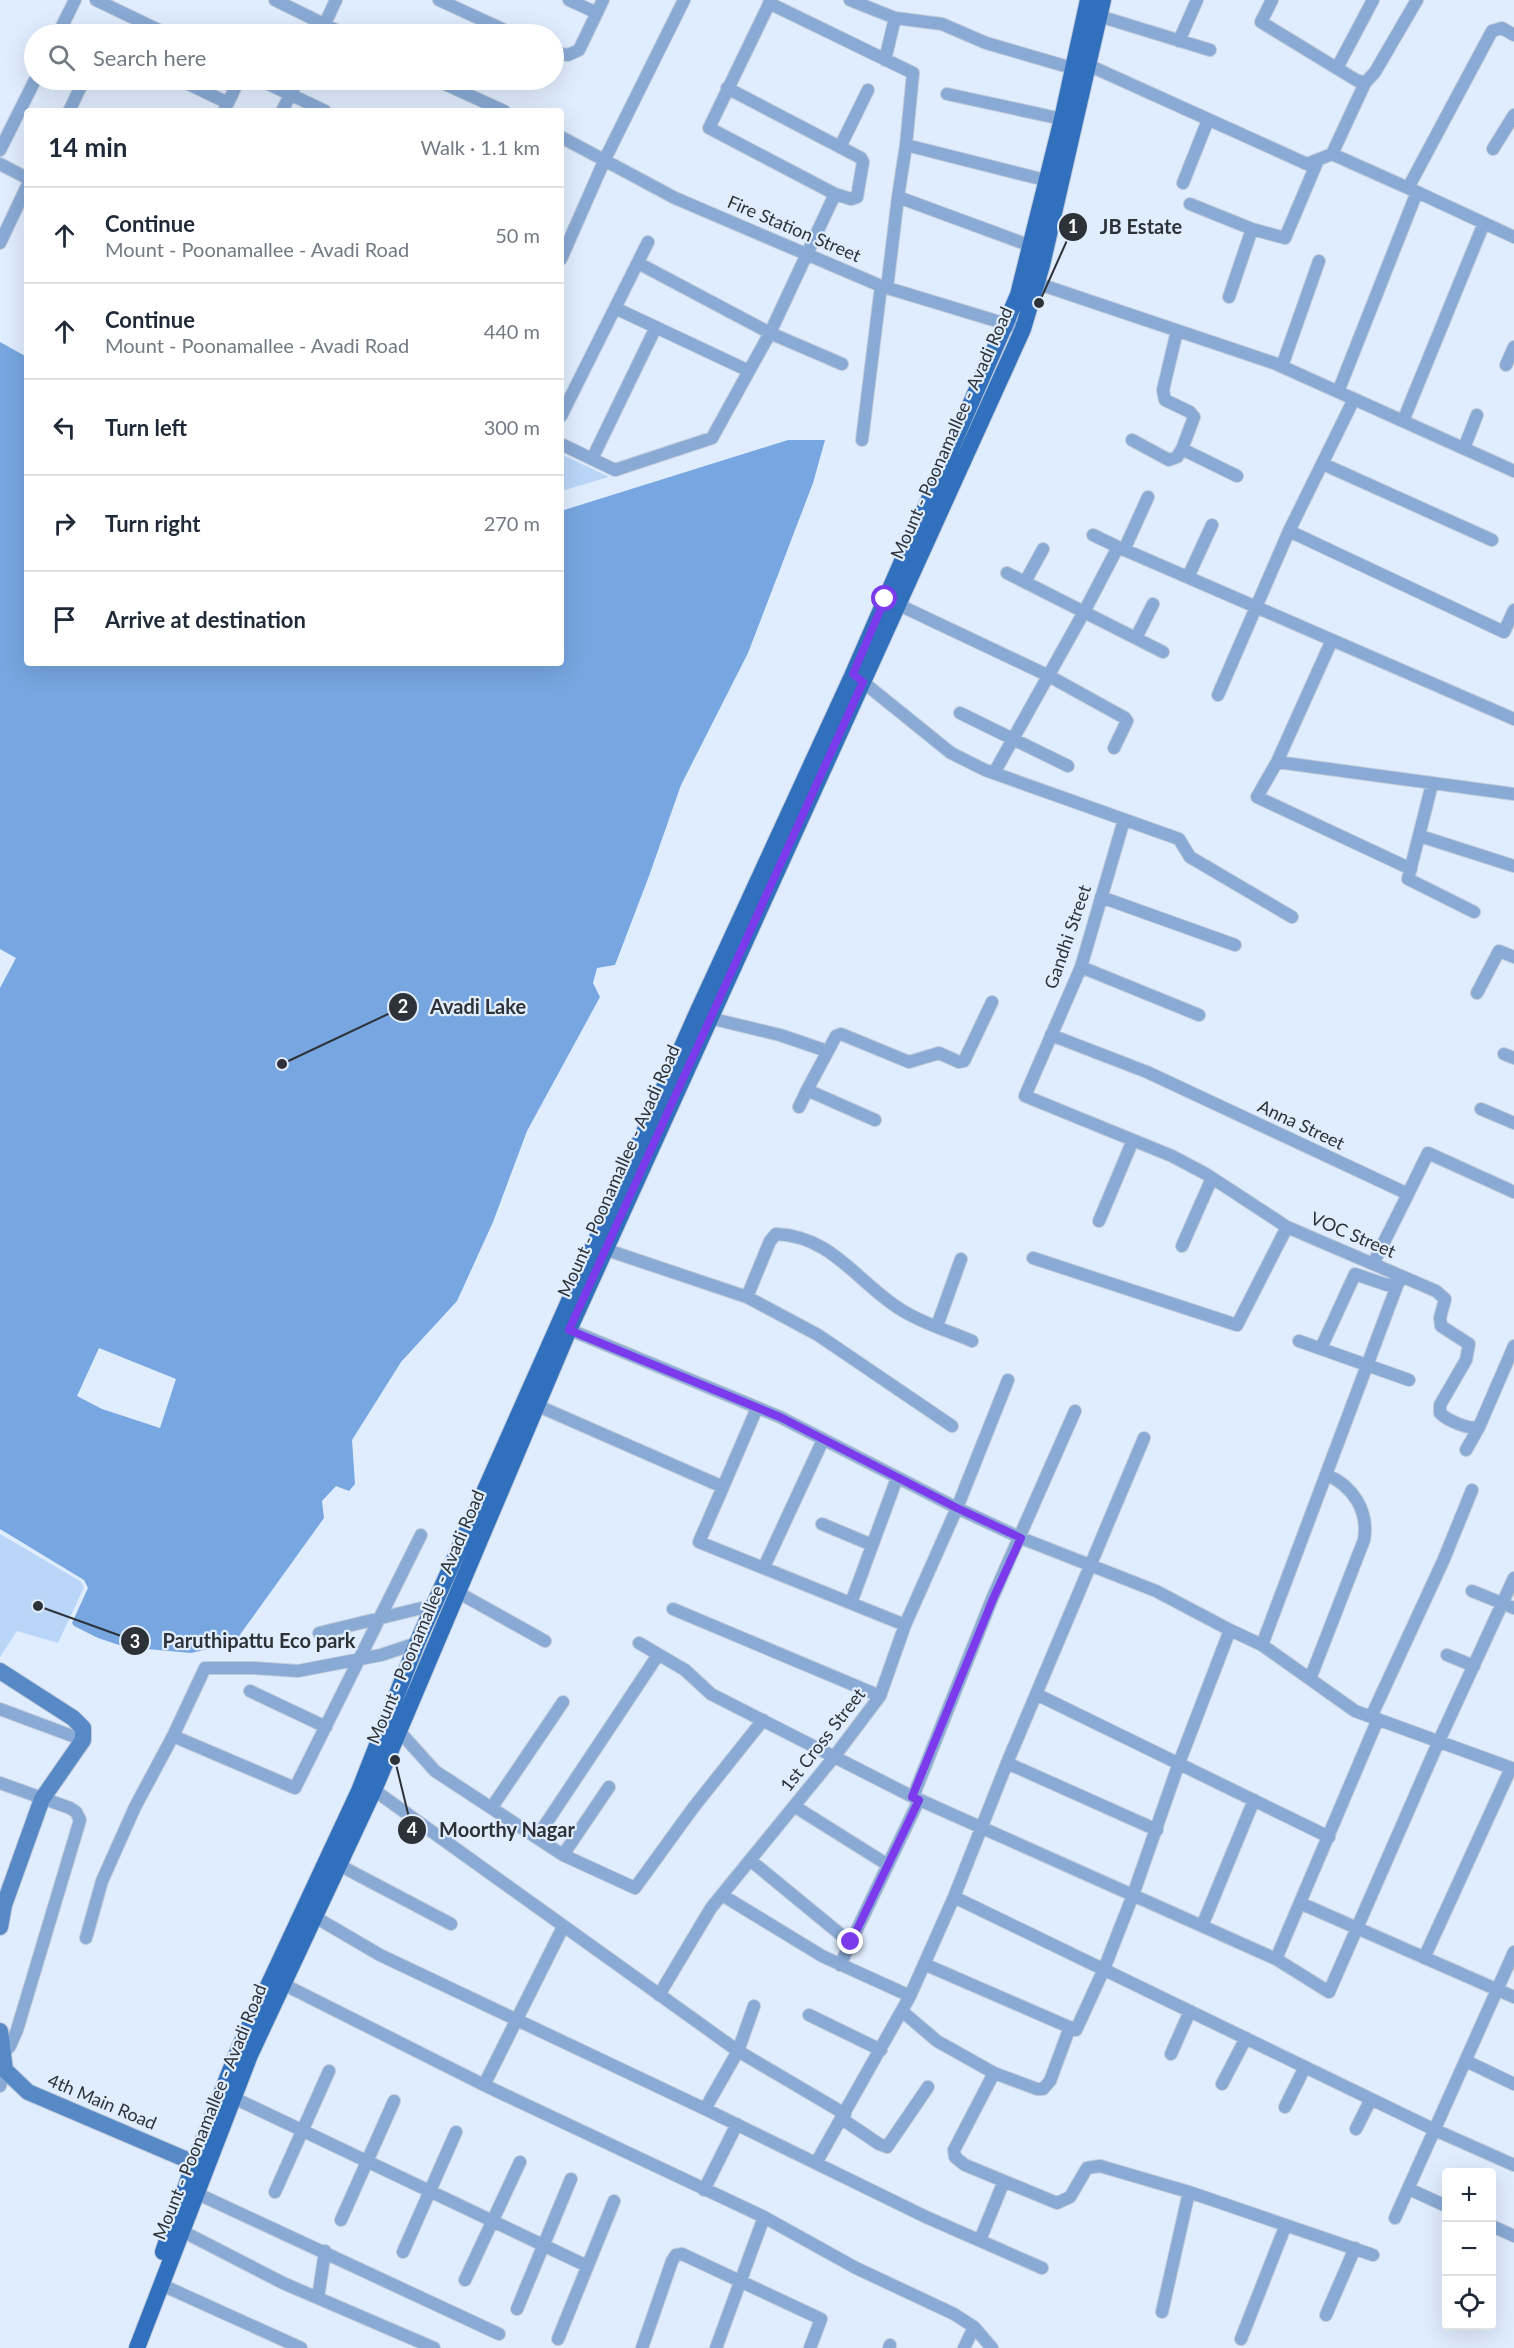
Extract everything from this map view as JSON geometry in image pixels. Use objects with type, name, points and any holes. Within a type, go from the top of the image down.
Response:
[{"type":"main road","name":"Mount - Poonamallee - Avadi Road","points":[[138,2348],[196,2193],[200,2165],[234,2098],[277,1981],[359,1791],[417,1643],[564,1328],[697,1013],[858,678],[897,604],[1023,329],[1030,281],[1080,67],[1088,0]]},
{"type":"main road","name":"Mount - Poonamallee - Avadi Road","points":[[126,2348],[200,2165],[239,2048],[315,1917],[374,1790],[433,1648],[459,1593],[536,1405],[564,1328],[607,1250],[858,678],[1006,323],[1030,281],[1031,246],[1045,180],[1062,119],[1101,8]]},
{"type":"main road","points":[[0,1671],[73,1718],[82,1728],[83,1740],[42,1799],[2,1904],[0,1927]]},
{"type":"main road","points":[[0,2031],[3,2070]]},
{"type":"main road","name":"4th Main Road","points":[[3,2070],[28,2092],[200,2165]]},
{"type":"street","points":[[66,24],[75,0]]},
{"type":"street","points":[[96,0],[146,24]]},
{"type":"street","points":[[275,0],[313,24]]},
{"type":"street","points":[[325,24],[336,0]]},
{"type":"street","points":[[439,0],[491,24]]},
{"type":"street","points":[[569,0],[597,13]]},
{"type":"street","points":[[564,54],[579,50],[603,0]]},
{"type":"street","points":[[564,252],[605,159],[684,0]]},
{"type":"street","points":[[850,0],[895,18],[942,24],[986,42],[1080,67],[1307,164],[1332,154],[1365,83],[1375,72],[1417,0]]},
{"type":"street","points":[[1179,41],[1197,0]]},
{"type":"street","points":[[1272,0],[1261,22],[1356,80],[1365,83]]},
{"type":"street","points":[[1336,68],[1373,0]]},
{"type":"street","points":[[727,88],[861,158],[863,162],[857,197],[851,199],[835,194],[709,130],[727,88],[770,2],[913,73],[906,145],[862,440]]},
{"type":"street","points":[[1101,8],[1179,41],[1210,50]]},
{"type":"street","points":[[885,60],[895,18]]},
{"type":"street","points":[[1338,392],[1412,190],[1492,31],[1502,28],[1514,35]]},
{"type":"street","points":[[0,150],[30,90]]},
{"type":"street","points":[[70,108],[79,90]]},
{"type":"street","points":[[197,90],[226,107],[234,90]]},
{"type":"street","points":[[282,90],[319,108]]},
{"type":"street","points":[[284,108],[293,90]]},
{"type":"street","points":[[458,90],[497,108]]},
{"type":"street","points":[[840,147],[868,90]]},
{"type":"street","points":[[947,94],[1062,119]]},
{"type":"street","points":[[1493,148],[1514,115]]},
{"type":"street","points":[[1183,183],[1208,120]]},
{"type":"street","name":"Fire Station Street","points":[[564,138],[675,198],[884,287],[1023,329]]},
{"type":"street","points":[[906,145],[1045,180]]},
{"type":"street","points":[[1332,154],[1514,237]]},
{"type":"street","points":[[1190,204],[1252,229],[1281,238],[1287,236],[1318,160]]},
{"type":"street","points":[[0,164],[24,176]]},
{"type":"street","points":[[0,242],[24,192]]},
{"type":"street","points":[[564,445],[615,470],[712,438],[770,333],[835,194]]},
{"type":"street","points":[[898,196],[1031,246]]},
{"type":"street","points":[[1403,421],[1484,223]]},
{"type":"street","points":[[1229,297],[1252,229]]},
{"type":"street","points":[[564,410],[648,242]]},
{"type":"street","points":[[1282,366],[1319,261]]},
{"type":"street","points":[[638,262],[770,333],[842,364]]},
{"type":"street","points":[[1030,281],[1282,366],[1514,471]]},
{"type":"street","points":[[615,308],[749,371]]},
{"type":"street","points":[[592,459],[656,327]]},
{"type":"street","points":[[1132,440],[1169,460],[1175,459],[1182,448],[1194,417],[1190,412],[1165,400],[1163,390],[1177,331]]},
{"type":"street","points":[[1506,365],[1514,347]]},
{"type":"street","points":[[1218,695],[1289,531],[1354,399]]},
{"type":"street","points":[[1464,448],[1477,415]]},
{"type":"street","points":[[1182,448],[1237,476]]},
{"type":"street","points":[[1323,464],[1492,540]]},
{"type":"street","points":[[994,773],[1148,497]]},
{"type":"street","points":[[1188,577],[1212,525]]},
{"type":"street","points":[[1289,531],[1504,632],[1514,610]]},
{"type":"street","points":[[1093,535],[1514,719]]},
{"type":"street","points":[[1025,582],[1043,549]]},
{"type":"street","points":[[1007,573],[1163,652]]},
{"type":"street","points":[[897,604],[1049,676],[1126,719],[1114,748]]},
{"type":"street","points":[[1136,638],[1153,604]]},
{"type":"street","points":[[1332,640],[1277,762],[1257,796],[1411,869]]},
{"type":"street","points":[[858,678],[951,753],[994,773],[1179,839],[1190,857],[1292,917]]},
{"type":"street","points":[[960,713],[1068,766]]},
{"type":"street","points":[[1277,762],[1514,794]]},
{"type":"street","points":[[1432,783],[1408,879],[1474,912]]},
{"type":"street","name":"Gandhi Street","points":[[1025,1096],[1081,967],[1124,820]]},
{"type":"street","points":[[1420,836],[1514,866]]},
{"type":"street","points":[[1101,897],[1235,945]]},
{"type":"street","points":[[1477,993],[1499,951],[1514,957]]},
{"type":"street","points":[[1081,967],[1199,1015]]},
{"type":"street","points":[[799,1107],[836,1036],[841,1034],[909,1062],[939,1053],[959,1062],[964,1061],[992,1002]]},
{"type":"street","points":[[709,1018],[780,1035],[827,1052]]},
{"type":"street","name":"Anna Street","points":[[1051,1035],[1147,1072],[1408,1194]]},
{"type":"street","points":[[807,1090],[875,1120]]},
{"type":"street","name":"VOC Street","points":[[1025,1096],[1172,1156],[1212,1178],[1287,1227],[1374,1264],[1401,1280],[1436,1291],[1445,1299],[1440,1318],[1441,1326],[1469,1344],[1466,1360],[1440,1405],[1440,1413],[1445,1418],[1473,1429],[1479,1427]]},
{"type":"street","points":[[1481,1109],[1514,1123]]},
{"type":"street","points":[[1098,1221],[1133,1140]]},
{"type":"street","points":[[1374,1264],[1428,1153],[1514,1192]]},
{"type":"street","points":[[1182,1246],[1212,1178]]},
{"type":"street","points":[[1033,1258],[1237,1325],[1287,1227]]},
{"type":"street","points":[[747,1297],[770,1241],[776,1234],[790,1234],[822,1247],[857,1272],[900,1310],[972,1341]]},
{"type":"street","points":[[607,1250],[747,1297],[818,1335],[952,1426]]},
{"type":"street","points":[[937,1326],[961,1259]]},
{"type":"street","points":[[1322,1348],[1355,1274],[1387,1285],[1401,1280]]},
{"type":"street","points":[[1262,1645],[1401,1280]]},
{"type":"street","points":[[564,1328],[780,1417],[897,1478],[1021,1538],[1156,1591],[1262,1645],[1355,1711],[1513,1769],[1424,1958]]},
{"type":"street","points":[[1299,1341],[1409,1380]]},
{"type":"street","points":[[1466,1450],[1510,1366],[1514,1346]]},
{"type":"street","name":"1st Cross Street","points":[[659,1995],[711,1908],[834,1757],[880,1696],[905,1625],[957,1508],[1008,1380]]},
{"type":"street","points":[[536,1405],[723,1487]]},
{"type":"street","points":[[757,1408],[699,1542],[905,1625]]},
{"type":"street","points":[[840,1965],[888,1865],[916,1799],[988,1610],[1075,1411]]},
{"type":"street","points":[[816,2163],[903,2012],[954,1897],[1007,1763],[1144,1438]]},
{"type":"street","points":[[764,1567],[823,1440]]},
{"type":"street","points":[[1310,1679],[1366,1531],[1361,1506],[1349,1488],[1327,1475]]},
{"type":"street","points":[[851,1603],[897,1478]]},
{"type":"street","points":[[1276,1959],[1329,1837],[1374,1718],[1472,1490]]},
{"type":"street","points":[[822,1524],[872,1545]]},
{"type":"street","points":[[173,1736],[295,1788],[421,1535]]},
{"type":"street","points":[[639,1643],[685,1670],[711,1694],[916,1799],[1276,1959],[1329,1992],[1438,1743],[1474,1666],[1509,1606],[1514,1578]]},
{"type":"street","points":[[1472,1591],[1509,1606]]},
{"type":"street","points":[[459,1593],[545,1641]]},
{"type":"street","points":[[319,1633],[434,1605]]},
{"type":"street","points":[[673,1609],[880,1696]]},
{"type":"street","points":[[924,1964],[1076,2030],[1104,1969],[1133,1895],[1179,1763],[1230,1630]]},
{"type":"street","points":[[86,1938],[102,1881],[135,1807],[173,1736],[205,1668],[298,1671],[359,1659],[417,1643]]},
{"type":"street","points":[[537,1837],[658,1655]]},
{"type":"street","points":[[1447,1655],[1474,1666]]},
{"type":"street","points":[[250,1692],[326,1727]]},
{"type":"street","points":[[1036,1694],[1329,1837]]},
{"type":"street","points":[[492,1807],[563,1702]]},
{"type":"street","points":[[0,1709],[83,1740]]},
{"type":"street","points":[[399,1731],[435,1771],[563,1855],[635,1888],[693,1808],[763,1720]]},
{"type":"street","points":[[1007,1763],[1157,1830]]},
{"type":"street","points":[[0,1783],[70,1808],[76,1812],[80,1820],[3,2070]]},
{"type":"street","points":[[563,1855],[609,1787]]},
{"type":"street","points":[[374,1790],[738,2051],[843,2116],[883,2147],[887,2147],[928,2087]]},
{"type":"street","points":[[1202,1926],[1254,1800]]},
{"type":"street","points":[[794,1806],[888,1865]]},
{"type":"street","points":[[750,1860],[851,1942]]},
{"type":"street","points":[[339,1865],[451,1924]]},
{"type":"street","points":[[722,1895],[822,1956],[910,1996]]},
{"type":"street","points":[[954,1897],[1435,2130],[1514,2165]]},
{"type":"street","points":[[1300,1903],[1514,1997]]},
{"type":"street","points":[[315,1917],[380,1956],[1042,2268]]},
{"type":"street","points":[[484,2085],[563,1927]]},
{"type":"street","points":[[1395,2218],[1514,1952]]},
{"type":"street","points":[[277,1981],[484,2085],[764,2217],[856,2268],[954,2314],[974,2327],[992,2348]]},
{"type":"street","points":[[705,2109],[738,2051],[754,2006]]},
{"type":"street","points":[[1171,2054],[1190,2011]]},
{"type":"street","points":[[903,2012],[937,2041],[994,2073],[1037,2089],[1044,2089],[1050,2080],[1070,2027]]},
{"type":"street","points":[[809,2015],[881,2050]]},
{"type":"street","points":[[1222,2084],[1246,2038]]},
{"type":"street","points":[[1466,2061],[1514,2084]]},
{"type":"street","points":[[1286,2107],[1305,2067]]},
{"type":"street","points":[[275,2192],[329,2071]]},
{"type":"street","points":[[994,2073],[954,2150],[955,2157],[965,2164],[1057,2203],[1070,2197],[1078,2186],[1084,2171],[1092,2166],[1189,2192],[1285,2227],[1373,2255]]},
{"type":"street","points":[[234,2098],[587,2266]]},
{"type":"street","points":[[1356,2129],[1371,2099]]},
{"type":"street","points":[[340,2220],[394,2101]]},
{"type":"street","points":[[704,2190],[737,2124]]},
{"type":"street","points":[[403,2252],[456,2132]]},
{"type":"street","points":[[465,2280],[520,2162]]},
{"type":"street","points":[[517,2309],[571,2179]]},
{"type":"street","points":[[980,2240],[1004,2181]]},
{"type":"street","points":[[1409,2189],[1442,2204]]},
{"type":"street","points":[[1162,2312],[1189,2192]]},
{"type":"street","points":[[196,2193],[499,2334]]},
{"type":"street","points":[[558,2339],[614,2201]]},
{"type":"street","points":[[716,2348],[764,2217]]},
{"type":"street","points":[[1241,2339],[1285,2227]]},
{"type":"street","points":[[1496,2228],[1514,2236]]},
{"type":"street","points":[[182,2231],[283,2283],[434,2348]]},
{"type":"street","points":[[1326,2315],[1355,2248]]},
{"type":"street","points":[[318,2298],[325,2252]]},
{"type":"street","points":[[642,2348],[676,2255],[688,2256],[740,2283],[821,2319],[810,2348]]},
{"type":"street","points":[[162,2285],[301,2348]]},
{"type":"street","points":[[964,2348],[974,2327]]},
{"type":"shaded area","points":[[564,455],[609,477],[564,490]]},
{"type":"shaded area","points":[[0,1534],[80,1581],[84,1587],[58,1643],[17,1631],[0,1657]]},
{"type":"water","points":[[0,342],[24,355],[24,666],[564,666],[564,510],[788,440],[825,440],[813,483],[748,653],[681,785],[615,965],[597,968],[593,983],[600,997],[527,1131],[493,1222],[457,1301],[401,1362],[352,1440],[355,1484],[349,1491],[336,1486],[322,1501],[324,1518],[234,1643],[191,1653],[125,1647],[98,1638],[72,1623],[88,1588],[84,1580],[0,1529],[0,988],[16,958],[0,949]],"holes":[[[99,1348],[176,1379],[160,1428],[102,1409],[77,1396]]]},
{"type":"place","name":"JB Estate","points":[[1039,303]]},
{"type":"place","name":"Avadi Lake","points":[[282,1064]]},
{"type":"place","name":"Paruthipattu Eco park","points":[[38,1606]]},
{"type":"place","name":"Moorthy Nagar","points":[[395,1760]]},
{"type":"route","points":[[851,1942],[919,1800],[912,1797],[993,1599],[1021,1538],[957,1508],[780,1417],[569,1330],[863,682],[853,674],[885,599]]}]
